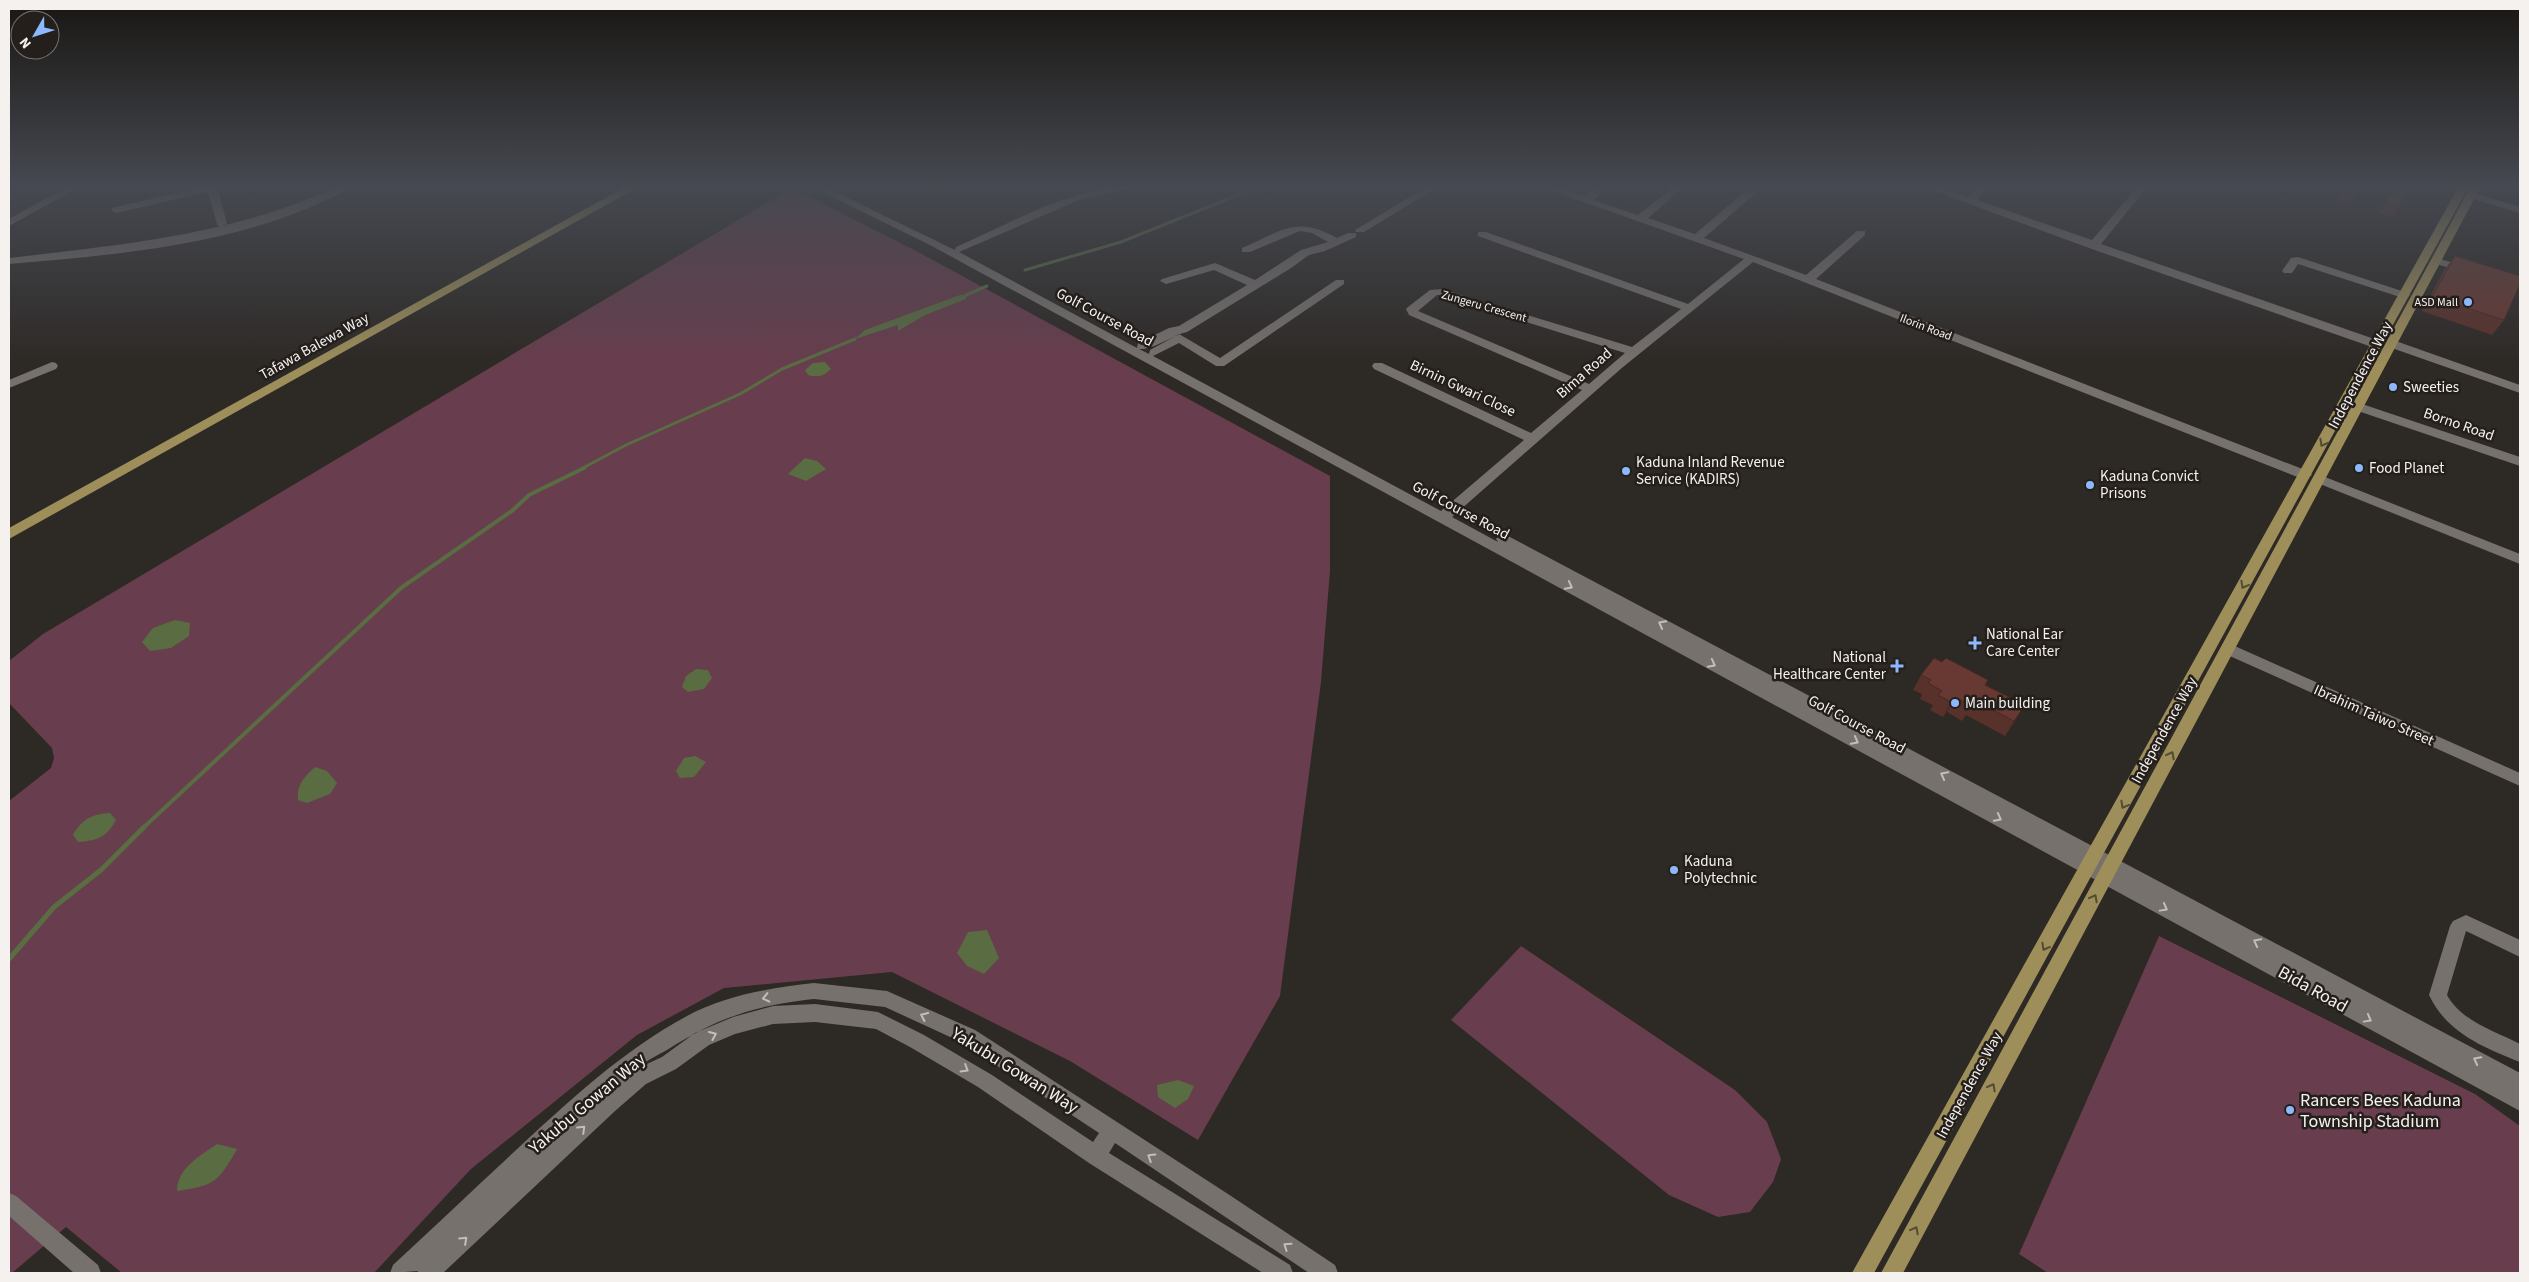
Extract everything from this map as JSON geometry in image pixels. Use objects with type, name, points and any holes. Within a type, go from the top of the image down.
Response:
[{"type":"main road","name":"Tafawa Balewa Way","points":[[9,524],[510,246]]},
{"type":"main road","name":"Tafawa Balewa Way","points":[[9,534],[527,246]]},
{"type":"main road","name":"Independence Way","points":[[1892,1273],[2228,649],[2376,344],[2435,246]]},
{"type":"main road","name":"Independence Way","points":[[1863,1273],[2092,862],[2312,477],[2359,406],[2444,246]]},
{"type":"street","points":[[9,261],[100,246]]},
{"type":"street","points":[[9,254],[121,246]]},
{"type":"street","name":"Golf Course Road","points":[[946,246],[2109,871]]},
{"type":"street","name":"Golf Course Road","points":[[953,246],[1148,350],[1446,514]]},
{"type":"street","points":[[960,249],[967,246]]},
{"type":"street","points":[[1246,250],[1256,246]]},
{"type":"street","points":[[1148,350],[1181,334],[1305,252],[1328,246]]},
{"type":"street","points":[[1515,246],[1690,308]]},
{"type":"street","name":"Ilorin Road","points":[[1719,246],[2520,559]]},
{"type":"street","points":[[1808,280],[1847,246]]},
{"type":"street","points":[[2093,246],[2376,344]]},
{"type":"street","name":"Bima Road","points":[[1446,514],[1590,389],[1752,258]]},
{"type":"street","points":[[2288,271],[2294,260],[2298,260],[2404,295]]},
{"type":"street","points":[[2437,261],[2474,272]]},
{"type":"street","points":[[1166,281],[1215,266],[1256,285]]},
{"type":"street","points":[[1181,334],[1220,363],[1340,282]]},
{"type":"street","name":"Zungeru Crescent","points":[[1590,389],[1413,313],[1412,309],[1434,292],[1442,292],[1635,352]]},
{"type":"street","points":[[2393,344],[2520,388]]},
{"type":"street","points":[[9,384],[52,366]]},
{"type":"street","name":"Birnin Gwari Close","points":[[1378,366],[1533,439]]},
{"type":"street","name":"Borno Road","points":[[2359,406],[2520,462]]},
{"type":"street","name":"Ibrahim Taiwo Street","points":[[2228,649],[2520,780]]},
{"type":"street","name":"Bida Road","points":[[2109,871],[2520,1083]]},
{"type":"street","name":"Bida Road","points":[[2109,871],[2520,1102]]},
{"type":"street","points":[[2520,949],[2475,926],[2466,923],[2459,926],[2438,995],[2446,1009],[2462,1022],[2520,1053]]},
{"type":"street","name":"Yakubu Gowan Way","points":[[401,1273],[553,1129],[630,1062],[694,1022],[729,1007],[770,996],[814,992],[852,994],[887,999],[968,1036],[1221,1201],[1327,1273]]},
{"type":"street","name":"Yakubu Gowan Way","points":[[428,1273],[608,1104],[639,1078],[669,1063],[702,1039],[733,1026],[773,1015],[814,1013],[878,1021],[917,1041],[985,1081],[1096,1156],[1282,1273]]},
{"type":"street","points":[[1096,1156],[1111,1131]]},
{"type":"street","points":[[9,1203],[90,1273]]},
{"type":"shaded area","points":[[695,246],[906,246],[1330,476],[1330,571],[1321,682],[1280,996],[1198,1140],[1070,1061],[892,972],[724,988],[637,1035],[471,1169],[374,1273],[122,1273],[66,1227],[12,1273],[9,1273],[9,801],[51,768],[54,758],[52,748],[9,703],[9,661],[43,634]]},
{"type":"shaded area","points":[[960,295],[966,295],[966,299],[925,315],[898,331],[898,325],[855,339],[865,330]]},
{"type":"shaded area","points":[[825,362],[831,369],[823,375],[808,375],[805,370],[813,363]]},
{"type":"shaded area","points":[[805,458],[817,461],[826,469],[806,481],[788,474]]},
{"type":"shaded area","points":[[175,620],[190,623],[189,636],[171,648],[150,651],[142,642],[153,628]]},
{"type":"shaded area","points":[[696,669],[708,670],[712,678],[704,689],[688,692],[682,687],[686,676]]},
{"type":"shaded area","points":[[695,756],[706,762],[694,777],[680,778],[676,771],[684,758]]},
{"type":"shaded area","points":[[315,767],[327,771],[337,783],[330,794],[307,803],[298,800],[300,785]]},
{"type":"shaded area","points":[[110,813],[116,820],[105,834],[91,841],[78,842],[73,835],[84,821],[93,816]]},
{"type":"shaded area","points":[[987,930],[999,958],[984,974],[967,966],[957,953],[968,932]]},
{"type":"shaded area","name":"Rancers Bees Kaduna Township Stadium","points":[[2159,936],[2475,1094],[2520,1126],[2520,1273],[2048,1273],[2019,1254]]},
{"type":"shaded area","points":[[1521,946],[1735,1090],[1767,1122],[1781,1159],[1773,1182],[1750,1212],[1718,1217],[1669,1195],[1451,1020]]},
{"type":"shaded area","points":[[1178,1080],[1194,1086],[1188,1099],[1175,1108],[1158,1097],[1157,1085]]},
{"type":"shaded area","points":[[217,1144],[237,1149],[220,1175],[208,1184],[200,1187],[177,1191],[178,1183],[185,1169]]},
{"type":"building","name":"ASD Mall","points":[[2455,256],[2520,276],[2520,284],[2504,320],[2432,297]]},
{"type":"building","points":[[1934,658],[1942,662],[1946,658],[1988,680],[1985,685],[2025,705],[2014,721],[1974,700],[1971,706],[1955,697],[1951,702],[1938,695],[1942,691],[1928,683],[1931,680],[1921,675]]},
{"type":"waterway","points":[[1025,270],[1108,246]]},
{"type":"waterway","points":[[966,295],[987,286]]},
{"type":"waterway","points":[[581,469],[626,445],[740,394],[782,369],[855,339]]},
{"type":"waterway","points":[[143,828],[401,588],[513,510],[529,495],[584,468]]},
{"type":"waterway","points":[[9,959],[54,907],[101,870],[143,828]]},
{"type":"place","name":"ASD Mall","points":[[2468,302]]},
{"type":"place","name":"Sweeties","points":[[2393,387]]},
{"type":"place","name":"Food Planet","points":[[2359,468]]},
{"type":"place","name":"Kaduna Inland Revenue Service (KADIRS)","points":[[1626,471]]},
{"type":"place","name":"Kaduna Convict Prisons","points":[[2090,485]]},
{"type":"place","name":"National Ear Care Center","points":[[1975,643]]},
{"type":"place","name":"National Healthcare Center","points":[[1897,666]]},
{"type":"place","name":"Main building","points":[[1955,703]]},
{"type":"place","name":"Kaduna Polytechnic","points":[[1674,870]]},
{"type":"place","name":"Rancers Bees Kaduna Township Stadium","points":[[2290,1110]]}]
